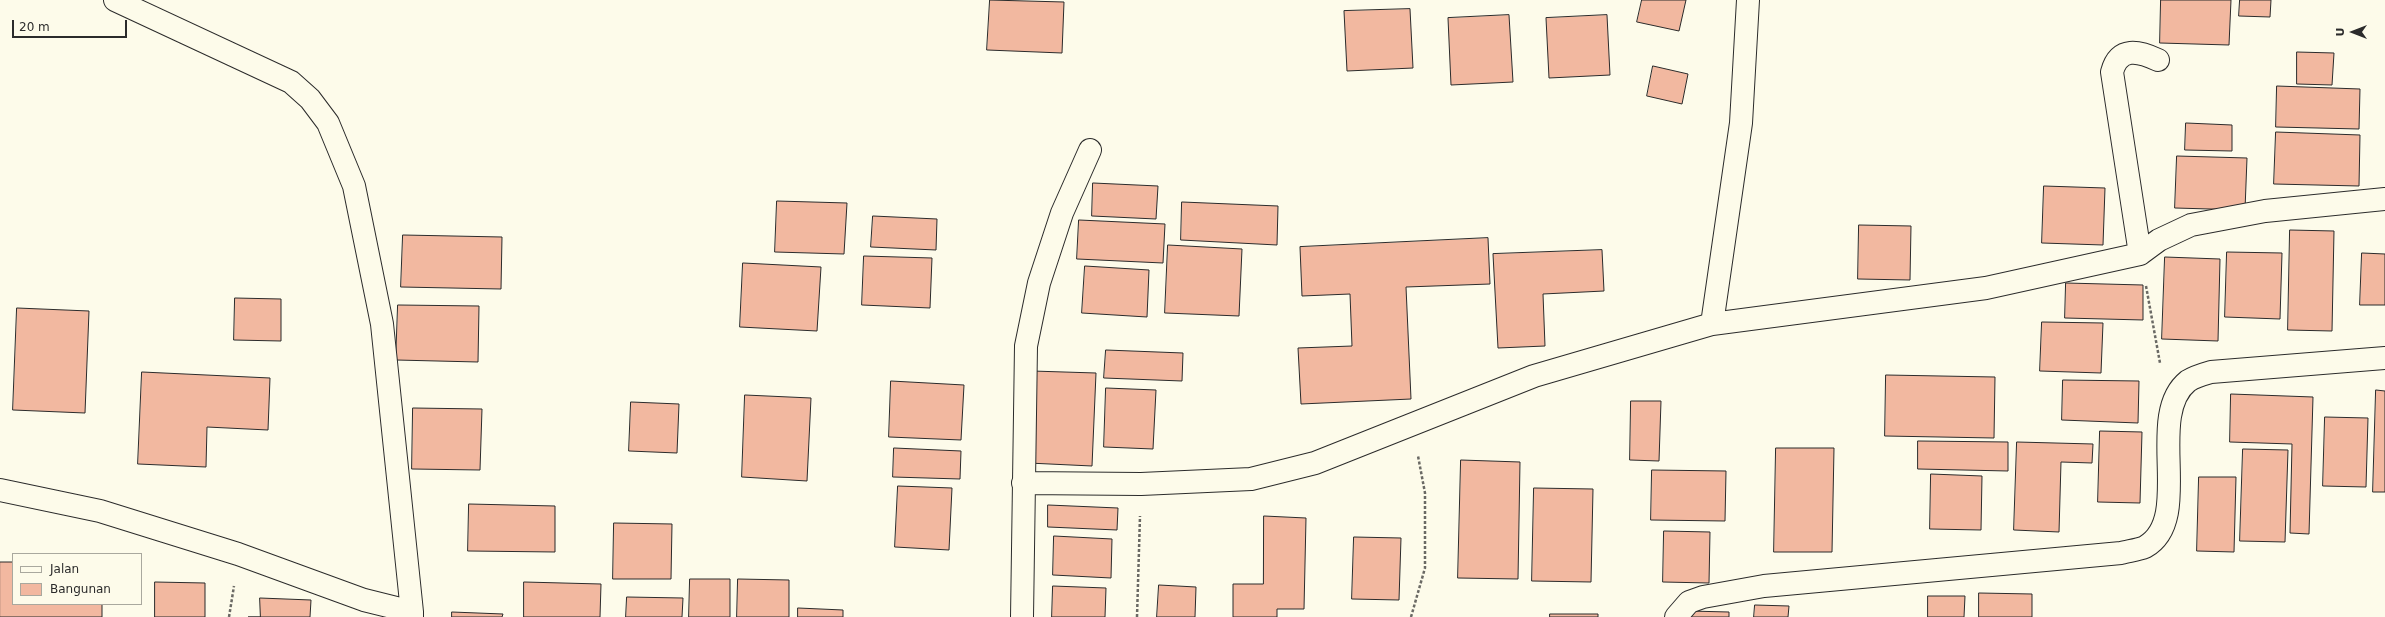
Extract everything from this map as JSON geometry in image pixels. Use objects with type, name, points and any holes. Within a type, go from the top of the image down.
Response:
[{"type":"street","points":[[0,490],[100,511],[238,554],[364,600],[412,614],[382,324],[354,186],[328,123],[310,99],[292,82],[115,0]]},
{"type":"street","points":[[1712,324],[1741,123],[1748,0]]},
{"type":"street","points":[[2140,254],[2112,72],[2114,66],[2129,53],[2138,52],[2158,60]]},
{"type":"street","points":[[1022,617],[1026,346],[1039,283],[1062,213],[1090,150]]},
{"type":"street","points":[[1024,482],[1141,484],[1250,479],[1315,463],[1534,376],[1712,324],[1986,288],[2140,254],[2159,240],[2191,225],[2265,211],[2385,199]]},
{"type":"street","points":[[1676,617],[1689,602],[1703,597],[1764,586],[2121,553],[2145,547],[2157,537],[2163,525],[2168,505],[2170,411],[2188,382],[2211,372],[2385,358]]},
{"type":"path","points":[[2140,254],[2170,411]]},
{"type":"path","points":[[1411,425],[1425,493],[1425,568],[1411,617]]},
{"type":"path","points":[[1137,617],[1141,484]]},
{"type":"building","points":[[990,0],[1064,2],[1062,53],[987,50]]},
{"type":"building","points":[[1642,0],[1686,0],[1679,31],[1637,22]]},
{"type":"building","points":[[2161,0],[2231,0],[2229,45],[2160,43]]},
{"type":"building","points":[[2240,0],[2271,0],[2270,17],[2239,16]]},
{"type":"building","points":[[1410,9],[1413,68],[1347,71],[1344,11]]},
{"type":"building","points":[[1509,15],[1513,82],[1451,85],[1448,18]]},
{"type":"building","points":[[1607,15],[1610,75],[1549,78],[1546,18]]},
{"type":"building","points":[[2297,52],[2334,53],[2332,85],[2297,84]]},
{"type":"building","points":[[1653,66],[1688,74],[1682,104],[1647,96]]},
{"type":"building","points":[[2277,86],[2360,89],[2359,129],[2276,127]]},
{"type":"building","points":[[2186,123],[2232,125],[2232,151],[2185,150]]},
{"type":"building","points":[[2276,132],[2360,135],[2359,186],[2274,184]]},
{"type":"building","points":[[2177,156],[2247,158],[2245,210],[2175,208]]},
{"type":"building","points":[[1093,183],[1158,186],[1156,219],[1092,216]]},
{"type":"building","points":[[2044,186],[2105,188],[2103,245],[2042,243]]},
{"type":"building","points":[[777,201],[847,203],[844,254],[775,252]]},
{"type":"building","points":[[1182,202],[1278,206],[1277,245],[1181,240]]},
{"type":"building","points":[[873,216],[937,219],[936,250],[871,247]]},
{"type":"building","points":[[1079,220],[1165,224],[1163,263],[1077,259]]},
{"type":"building","points":[[1859,225],[1911,226],[1910,280],[1858,279]]},
{"type":"building","points":[[2290,230],[2334,231],[2332,331],[2288,330]]},
{"type":"building","points":[[403,235],[502,237],[501,289],[401,287]]},
{"type":"building","points":[[1488,238],[1490,284],[1406,287],[1411,399],[1301,404],[1298,348],[1352,346],[1350,294],[1302,296],[1300,247]]},
{"type":"building","points":[[1168,245],[1242,249],[1239,316],[1165,313]]},
{"type":"building","points":[[1602,250],[1604,291],[1543,294],[1545,346],[1498,348],[1493,254]]},
{"type":"building","points":[[2227,252],[2282,253],[2280,319],[2225,317]]},
{"type":"building","points":[[2362,253],[2385,254],[2385,305],[2360,305]]},
{"type":"building","points":[[864,256],[932,258],[930,308],[862,305]]},
{"type":"building","points":[[2165,257],[2220,259],[2218,341],[2162,339]]},
{"type":"building","points":[[743,263],[821,267],[817,331],[740,327]]},
{"type":"building","points":[[1085,266],[1149,270],[1147,317],[1082,313]]},
{"type":"building","points":[[2066,283],[2143,285],[2143,320],[2065,318]]},
{"type":"building","points":[[235,298],[281,299],[281,341],[234,340]]},
{"type":"building","points":[[398,305],[479,306],[478,362],[396,360]]},
{"type":"building","points":[[17,308],[89,311],[85,413],[13,410]]},
{"type":"building","points":[[2042,322],[2103,323],[2101,373],[2040,371]]},
{"type":"building","points":[[1106,350],[1183,353],[1182,381],[1104,378]]},
{"type":"building","points":[[1032,371],[1096,373],[1092,466],[1028,463]]},
{"type":"building","points":[[142,372],[270,378],[268,430],[207,427],[206,467],[138,464]]},
{"type":"building","points":[[1886,375],[1995,377],[1994,438],[1885,436]]},
{"type":"building","points":[[2063,380],[2139,381],[2138,423],[2062,420]]},
{"type":"building","points":[[891,381],[964,385],[961,440],[889,437]]},
{"type":"building","points":[[1106,388],[1156,390],[1153,449],[1104,447]]},
{"type":"building","points":[[2376,390],[2385,391],[2385,492],[2373,492]]},
{"type":"building","points":[[2231,394],[2313,397],[2309,534],[2290,533],[2292,444],[2230,442]]},
{"type":"building","points":[[745,395],[811,398],[807,481],[742,477]]},
{"type":"building","points":[[1631,401],[1661,401],[1659,461],[1630,460]]},
{"type":"building","points":[[631,402],[679,404],[677,453],[629,451]]},
{"type":"building","points":[[413,408],[482,409],[480,470],[412,469]]},
{"type":"building","points":[[2325,417],[2368,418],[2366,487],[2323,486]]},
{"type":"building","points":[[2100,431],[2142,432],[2140,503],[2098,502]]},
{"type":"building","points":[[1918,441],[2008,442],[2008,471],[1918,469]]},
{"type":"building","points":[[2017,442],[2093,444],[2092,463],[2061,462],[2059,532],[2014,530]]},
{"type":"building","points":[[894,448],[961,451],[960,479],[893,477]]},
{"type":"building","points":[[1776,448],[1834,448],[1832,552],[1774,552]]},
{"type":"building","points":[[2243,449],[2288,450],[2285,542],[2240,541]]},
{"type":"building","points":[[1461,460],[1520,462],[1518,579],[1458,578]]},
{"type":"building","points":[[1652,470],[1726,471],[1725,521],[1651,520]]},
{"type":"building","points":[[1931,474],[1982,476],[1981,530],[1930,529]]},
{"type":"building","points":[[2199,477],[2236,477],[2234,552],[2197,551]]},
{"type":"building","points":[[898,486],[952,488],[949,550],[895,547]]},
{"type":"building","points":[[1534,488],[1593,489],[1591,582],[1532,581]]},
{"type":"building","points":[[469,504],[555,506],[555,552],[468,551]]},
{"type":"building","points":[[1048,505],[1118,508],[1117,530],[1048,527]]},
{"type":"building","points":[[1264,516],[1306,518],[1304,609],[1277,609],[1277,617],[1233,617],[1233,584],[1263,584]]},
{"type":"building","points":[[614,523],[672,524],[671,579],[613,579]]},
{"type":"building","points":[[1664,531],[1710,532],[1709,583],[1663,582]]},
{"type":"building","points":[[1054,536],[1112,539],[1111,578],[1053,575]]},
{"type":"building","points":[[1354,537],[1401,538],[1399,600],[1352,599]]},
{"type":"building","points":[[0,562],[12,562],[12,605],[102,605],[102,617],[0,617]]},
{"type":"building","points":[[690,579],[730,579],[730,617],[689,617]]},
{"type":"building","points":[[738,579],[789,580],[789,617],[737,617]]},
{"type":"building","points":[[155,582],[205,583],[205,617],[155,617]]},
{"type":"building","points":[[524,582],[601,584],[600,617],[524,617]]},
{"type":"building","points":[[1159,585],[1196,587],[1195,617],[1157,617]]},
{"type":"building","points":[[1053,586],[1106,588],[1105,617],[1052,617]]},
{"type":"building","points":[[1979,593],[2032,594],[2032,617],[1979,617]]},
{"type":"building","points":[[1928,596],[1965,596],[1964,617],[1928,617]]},
{"type":"building","points":[[627,597],[683,598],[682,617],[626,617]]},
{"type":"building","points":[[260,598],[311,600],[310,617],[260,617]]},
{"type":"building","points":[[1755,605],[1789,606],[1788,617],[1754,617]]},
{"type":"building","points":[[798,608],[843,610],[843,617],[798,617]]},
{"type":"building","points":[[1689,611],[1729,612],[1729,617],[1689,617]]},
{"type":"building","points":[[452,612],[503,614],[502,617],[452,617]]},
{"type":"building","points":[[1550,614],[1598,614],[1598,617],[1550,617]]}]
